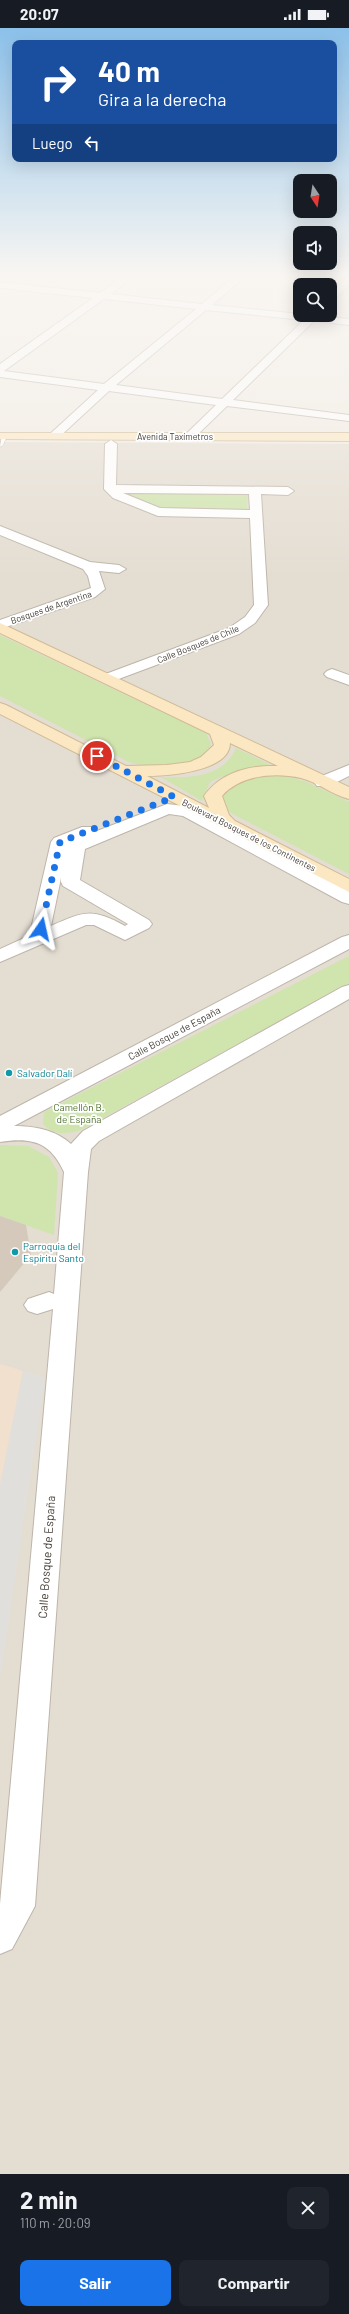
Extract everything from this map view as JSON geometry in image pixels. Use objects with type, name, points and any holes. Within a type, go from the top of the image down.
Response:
[{"type":"street","points":[[24,377],[349,418]]},
{"type":"street","points":[[54,436],[119,377]]},
{"type":"street","points":[[190,436],[250,377]]},
{"type":"street","points":[[334,437],[349,418]]},
{"type":"street","name":"Avenida Taxímetros","points":[[1,441],[54,436],[190,436],[349,445]]},
{"type":"street","name":"Avenida Taxímetros","points":[[1,441],[111,444],[276,441],[349,437]]},
{"type":"street","points":[[111,444],[110,489],[117,496],[158,512],[255,514]]},
{"type":"street","points":[[110,489],[288,491]]},
{"type":"street","name":"Calle Bosques de Chile","points":[[108,678],[234,631],[246,625],[254,617],[262,605],[255,514],[255,491]]},
{"type":"street","points":[[0,530],[88,566],[119,569]]},
{"type":"street","name":"Bosques de Argentina","points":[[0,626],[96,591],[98,589],[95,576],[88,566]]},
{"type":"street","points":[[0,626],[349,794]]},
{"type":"street","points":[[332,674],[349,680]]},
{"type":"street","name":"Boulevard Bosques de los Continentes","points":[[0,708],[349,886]]},
{"type":"street","points":[[123,770],[160,772],[196,765],[212,757],[220,750],[221,738],[216,730]]},
{"type":"street","points":[[229,826],[221,817],[213,796],[218,788],[227,781],[249,773],[276,772],[316,779],[349,770]]},
{"type":"street","points":[[41,929],[50,880],[60,842],[174,797]]},
{"type":"street","points":[[0,956],[83,919],[98,919],[124,934],[142,924],[70,882],[76,846],[167,809],[187,811],[349,898]]},
{"type":"street","points":[[50,880],[126,924]]},
{"type":"street","points":[[0,948],[97,906]]},
{"type":"street","points":[[0,1110],[339,934],[349,927]]},
{"type":"street","points":[[0,941],[21,932]]},
{"type":"street","name":"Calle Bosque de España","points":[[0,1125],[349,941]]},
{"type":"street","name":"Calle Bosque de España","points":[[0,1937],[18,1906],[76,1172],[80,1147],[91,1136],[349,991]]},
{"type":"street","points":[[0,1135],[25,1132],[44,1138],[61,1147],[76,1172]]},
{"type":"shaded area","points":[[0,442],[349,444],[349,2174],[0,2174]]},
{"type":"shaded area","points":[[0,1364],[23,1371],[0,1485]]},
{"type":"shaded area","points":[[23,1371],[45,1378],[0,1678],[0,1485]]},
{"type":"green space","points":[[131,491],[244,492],[248,495],[247,511],[160,510],[120,493]]},
{"type":"green space","points":[[0,635],[206,733],[211,744],[208,752],[181,764],[151,766],[131,763],[0,696]]},
{"type":"green space","points":[[236,748],[281,770],[245,771],[228,774],[210,782],[202,801],[161,777],[194,776],[214,771],[230,758]]},
{"type":"green space","points":[[283,775],[307,782],[349,802],[349,874],[231,813],[225,806],[222,798],[223,791],[250,776]]},
{"type":"green space","name":"Camellón B. de España","points":[[349,956],[349,983],[81,1130],[61,1133],[52,1131],[43,1124],[44,1112]]},
{"type":"green space","points":[[0,1145],[28,1146],[49,1157],[58,1173],[54,1235],[0,1216]]},
{"type":"building","name":"Parroquia del Espíritu Santo","points":[[0,1216],[26,1225],[31,1255],[0,1292]]},
{"type":"place","name":"Salvador Dalí","points":[[9,1073]]},
{"type":"place","name":"Parroquia del Espíritu Santo","points":[[15,1252]]},
{"type":"route","points":[[41,929],[50,880],[60,842],[174,797],[97,756]]}]
